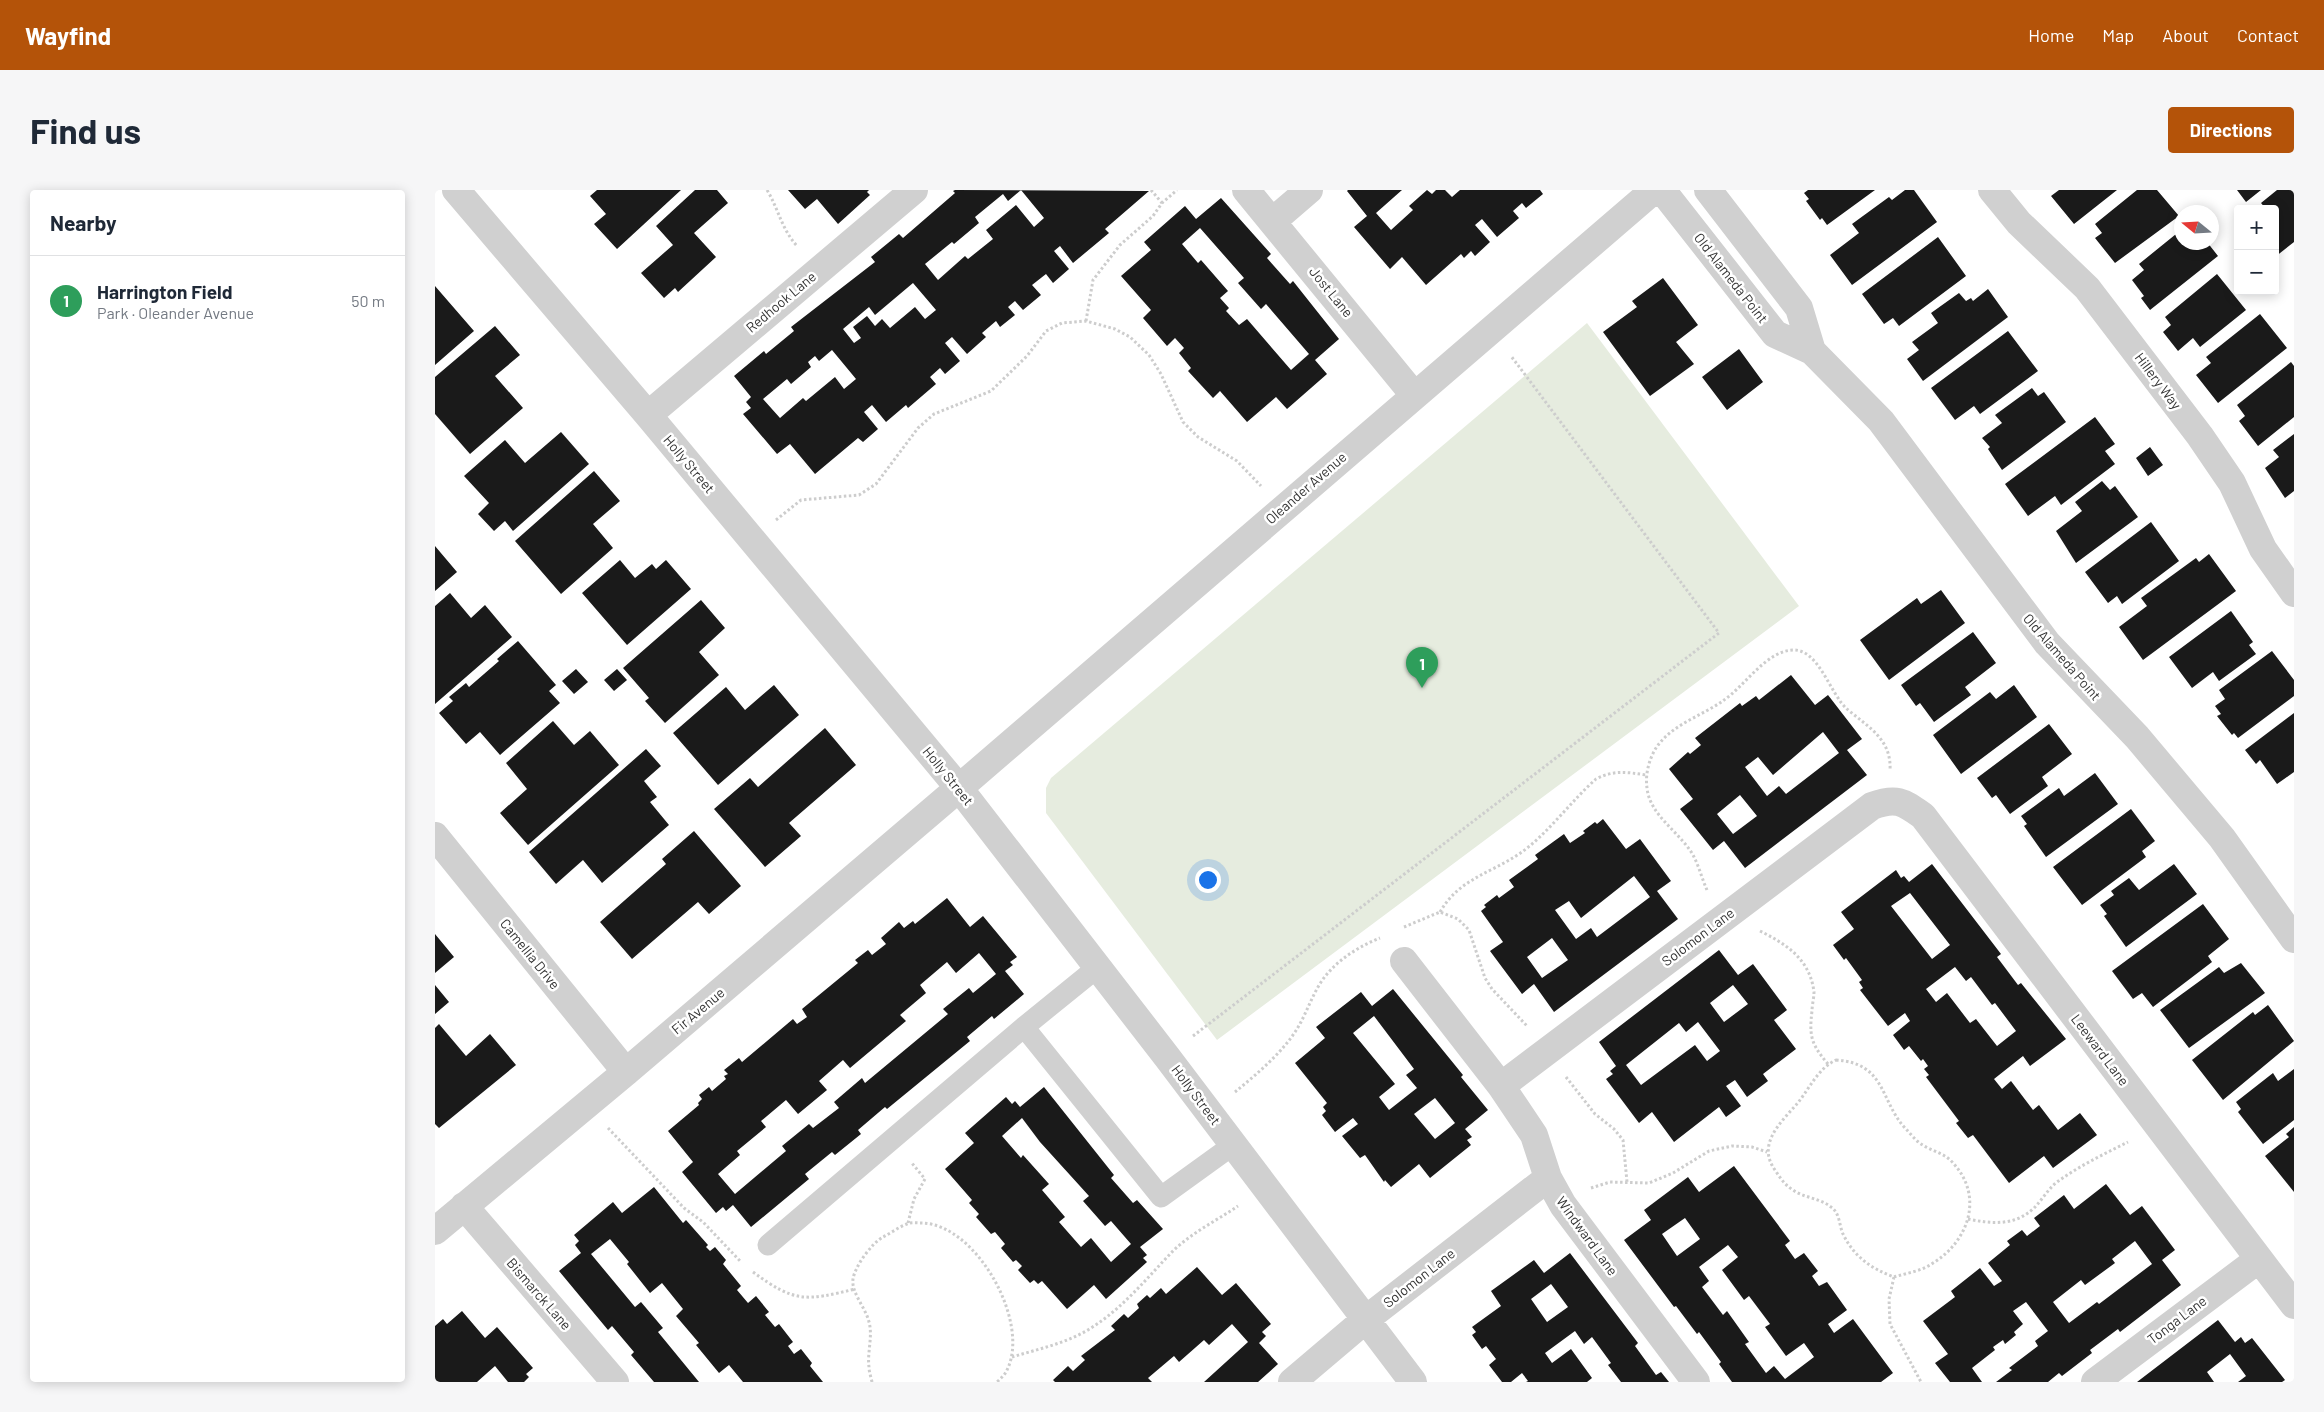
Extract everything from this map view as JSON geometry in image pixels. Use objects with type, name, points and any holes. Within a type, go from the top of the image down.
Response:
[{"type":"street","name":"Holly Street","points":[[456,190],[648,415],[959,788],[1167,1057],[1413,1382]]},
{"type":"street","name":"Redhook Lane","points":[[648,415],[915,190]]},
{"type":"street","name":"Jost Lane","points":[[1246,190],[1414,395]]},
{"type":"street","points":[[1273,221],[1309,190]]},
{"type":"street","name":"Oleander Avenue","points":[[959,788],[1654,190]]},
{"type":"street","name":"Old Alameda Point","points":[[1661,190],[1775,334],[1812,351],[1881,421],[2047,643],[2137,737],[2222,838],[2294,939]]},
{"type":"street","name":"Old Alameda Point","points":[[1708,190],[1799,308],[1812,351]]},
{"type":"street","name":"Hillery Way","points":[[1991,190],[2019,223],[2087,288],[2200,436],[2232,483],[2263,549],[2294,593]]},
{"type":"street","name":"Fir Avenue","points":[[435,1231],[626,1072],[959,788]]},
{"type":"street","name":"Solomon Lane","points":[[1501,1086],[1872,806],[1893,801]]},
{"type":"street","name":"Leeward Lane","points":[[1893,801],[1923,816],[2294,1305]]},
{"type":"street","name":"Camellia Drive","points":[[435,836],[626,1072]]},
{"type":"street","name":"Windward Lane","points":[[1404,961],[1501,1086],[1534,1135],[1548,1178],[1563,1206],[1696,1382]]},
{"type":"street","name":"Solomon Lane","points":[[1292,1382],[1365,1320],[1548,1178]]},
{"type":"street","name":"Bismarck Lane","points":[[463,1206],[613,1381]]},
{"type":"street","name":"Tonga Lane","points":[[2095,1382],[2259,1259]]},
{"type":"lane","points":[[768,1245],[1024,1027],[1098,967]]},
{"type":"lane","points":[[1024,1027],[1161,1197],[1233,1144]]},
{"type":"path","points":[[767,190],[788,236],[819,271]]},
{"type":"path","points":[[1151,190],[1162,203]]},
{"type":"path","points":[[1086,322],[1093,280],[1120,245],[1153,216],[1162,203],[1177,190]]},
{"type":"path","points":[[753,541],[785,511],[801,500],[859,495],[870,488],[918,428],[934,414],[991,391],[1027,356],[1046,331],[1063,323],[1086,322],[1115,329],[1130,337],[1149,355],[1161,374],[1183,422],[1198,438],[1237,461],[1253,476],[1281,509]]},
{"type":"path","points":[[1167,1057],[1719,633],[1491,329]]},
{"type":"path","points":[[1827,1064],[1815,1050],[1810,1034],[1814,992],[1801,958],[1788,946],[1727,914],[1711,900],[1693,855],[1649,802],[1646,775],[1656,748],[1667,736],[1724,700],[1760,666],[1780,654],[1794,650],[1808,654],[1819,665],[1830,687],[1845,708],[1876,732],[1887,748],[1891,760],[1893,801]]},
{"type":"path","points":[[1440,912],[1448,898],[1467,884],[1519,854],[1596,779],[1608,772],[1646,775]]},
{"type":"path","points":[[1836,1060],[1847,1061],[1865,1069],[1881,1085],[1901,1123],[1921,1144],[1934,1149],[1953,1162],[1970,1194],[1971,1211],[1968,1219],[1954,1244],[1933,1264],[1894,1277],[1873,1268],[1856,1254],[1843,1234],[1839,1218],[1832,1207],[1792,1190],[1773,1167],[1767,1152],[1769,1143],[1775,1132],[1827,1064],[1836,1060]]},
{"type":"path","points":[[588,1104],[619,1141],[660,1180],[684,1208],[703,1222],[745,1266],[776,1289],[803,1298],[855,1289]]},
{"type":"path","points":[[1968,1219],[1991,1223],[2016,1220],[2033,1209],[2055,1184],[2091,1161],[2158,1126]]},
{"type":"path","points":[[892,1140],[925,1179],[914,1199],[908,1223]]},
{"type":"path","points":[[1563,1206],[1583,1190],[1610,1182],[1649,1183],[1673,1173],[1709,1150],[1732,1146],[1752,1147],[1767,1152]]},
{"type":"path","points":[[1011,1357],[1064,1340],[1090,1328],[1129,1298],[1190,1236],[1265,1186]]},
{"type":"path","points":[[872,1382],[869,1367],[870,1322],[855,1289],[853,1279],[864,1255],[879,1239],[908,1223],[929,1224],[949,1231],[966,1244],[982,1262],[996,1283],[1008,1308],[1013,1332],[1011,1357],[1007,1372],[997,1382]]},
{"type":"path","points":[[1894,1277],[1889,1299],[1890,1324],[1921,1382]]},
{"type":"shaded area","points":[[1587,323],[1799,606],[1217,1040],[1046,813],[1046,788],[1051,778]]},
{"type":"building","points":[[597,190],[681,190],[617,249],[594,224],[606,214],[590,196]]},
{"type":"building","points":[[695,190],[717,190],[728,203],[694,233],[716,257],[678,292],[675,288],[664,298],[641,273],[673,245],[656,226]]},
{"type":"building","points":[[788,190],[869,190],[867,192],[870,195],[838,224],[817,199],[805,209]]},
{"type":"building","points":[[955,190],[1021,190],[1149,191],[1105,229],[1109,233],[1073,263],[1060,246],[1054,251],[1069,269],[1053,283],[1046,274],[1032,285],[1041,295],[1023,310],[1015,301],[1008,307],[1015,315],[1000,327],[996,321],[982,333],[986,337],[967,354],[952,337],[945,343],[960,361],[945,374],[940,368],[930,377],[936,384],[908,408],[906,405],[886,422],[872,405],[864,412],[878,429],[863,442],[858,438],[815,474],[790,444],[777,454],[743,414],[751,408],[746,402],[751,397],[734,376],[764,351],[766,354],[794,331],[791,327],[875,262],[871,257],[899,234],[903,238],[955,193],[953,191]],"holes":[[[1021,190],[1044,218],[1034,227],[1016,205],[986,230],[993,239],[968,259],[965,256],[938,280],[925,264],[952,242],[954,244],[979,223],[975,217],[1003,194],[1008,201]],[[913,283],[936,310],[925,319],[915,307],[890,328],[882,319],[875,326],[867,316],[853,327],[861,338],[854,343],[843,329],[869,307],[875,315]],[[832,350],[856,379],[844,389],[835,377],[806,401],[803,398],[780,418],[763,399],[787,379],[791,384],[811,367],[808,362],[815,356],[819,361]]]},
{"type":"building","points":[[1348,190],[1402,190],[1376,213],[1391,230],[1413,210],[1409,206],[1427,190],[1432,194],[1436,190],[1445,190],[1452,197],[1460,190],[1540,190],[1543,194],[1526,208],[1522,203],[1513,211],[1519,218],[1497,237],[1482,219],[1475,225],[1490,242],[1475,256],[1471,251],[1464,258],[1461,254],[1426,285],[1402,257],[1390,269],[1354,227],[1367,216]]},
{"type":"building","points":[[1808,190],[1875,190],[1827,225],[1822,218],[1820,220],[1806,201],[1809,199],[1804,193]]},
{"type":"building","points":[[1905,190],[1914,190],[1937,222],[1852,285],[1830,255],[1859,233],[1852,224],[1889,197],[1892,200]]},
{"type":"building","points":[[2059,190],[2117,190],[2074,224],[2051,196]]},
{"type":"building","points":[[2137,190],[2157,190],[2174,210],[2174,220],[2115,263],[2095,238],[2102,233],[2095,224]]},
{"type":"building","points":[[2237,190],[2261,190],[2246,202]]},
{"type":"building","points":[[2277,190],[2294,190],[2294,242],[2279,254],[2279,205],[2263,205],[2261,203]]},
{"type":"building","points":[[1221,198],[1271,254],[1267,258],[1290,284],[1293,281],[1339,339],[1315,360],[1327,374],[1287,409],[1276,397],[1247,422],[1220,391],[1213,398],[1188,371],[1191,368],[1179,353],[1184,348],[1175,338],[1167,346],[1143,318],[1151,310],[1121,276],[1151,250],[1144,242],[1185,206],[1196,219]],"holes":[[[1200,228],[1244,278],[1238,283],[1261,309],[1266,304],[1309,354],[1291,370],[1247,319],[1239,325],[1226,311],[1229,308],[1220,298],[1228,291],[1201,260],[1198,263],[1182,244]]]},
{"type":"building","points":[[2174,236],[2174,250],[2213,250],[2218,256],[2150,310],[2141,298],[2144,296],[2132,280],[2144,270],[2139,264]]},
{"type":"building","points":[[1938,237],[1966,276],[1899,326],[1893,318],[1884,324],[1862,294]]},
{"type":"building","points":[[2217,274],[2246,310],[2200,347],[2193,338],[2178,351],[2163,332],[2171,325],[2165,317]]},
{"type":"building","points":[[1663,278],[1698,325],[1676,342],[1694,364],[1650,396],[1603,332],[1637,307],[1632,301]]},
{"type":"building","points":[[435,286],[474,331],[435,365]]},
{"type":"building","points":[[1988,289],[2008,317],[1923,381],[1907,359],[1919,350],[1912,342],[1938,323],[1931,313],[1959,293],[1966,301],[1971,298],[1973,301]]},
{"type":"building","points":[[2260,314],[2287,348],[2218,403],[2196,375],[2211,363],[2206,357]]},
{"type":"building","points":[[495,326],[520,355],[495,376],[523,408],[470,454],[435,414],[435,377]]},
{"type":"building","points":[[2008,331],[2038,371],[1980,414],[1974,406],[1955,420],[1931,388]]},
{"type":"building","points":[[1739,349],[1763,382],[1727,410],[1702,377]]},
{"type":"building","points":[[2291,362],[2294,366],[2294,417],[2258,446],[2239,421],[2245,416],[2237,405]]},
{"type":"building","points":[[2032,388],[2038,396],[2044,392],[2066,422],[2002,470],[1988,449],[1990,447],[1982,438],[2002,423],[1995,415]]},
{"type":"building","points":[[2095,417],[2115,444],[2105,451],[2115,464],[2061,505],[2055,496],[2028,516],[2005,484]]},
{"type":"building","points":[[561,432],[589,464],[513,531],[505,521],[494,531],[478,514],[489,503],[464,476],[505,440],[525,463]]},
{"type":"building","points":[[2294,434],[2294,491],[2285,498],[2265,468],[2279,457],[2273,450]]},
{"type":"building","points":[[2150,447],[2163,465],[2148,476],[2136,458]]},
{"type":"building","points":[[594,471],[620,501],[593,524],[613,548],[561,594],[515,541]]},
{"type":"building","points":[[2102,481],[2110,490],[2115,486],[2138,517],[2076,563],[2056,531],[2082,511],[2075,502]]},
{"type":"building","points":[[2151,522],[2179,561],[2122,604],[2117,596],[2108,603],[2085,572]]},
{"type":"building","points":[[435,546],[457,572],[435,591]]},
{"type":"building","points":[[2209,554],[2236,591],[2143,660],[2119,627],[2147,606],[2141,598],[2196,558],[2199,562]]},
{"type":"building","points":[[620,560],[635,578],[652,564],[656,569],[666,560],[691,589],[627,645],[582,593]]},
{"type":"building","points":[[1941,590],[1965,623],[1889,680],[1860,640],[1917,598],[1921,604]]},
{"type":"building","points":[[450,593],[471,618],[485,605],[512,637],[435,704],[435,606]]},
{"type":"building","points":[[701,600],[725,628],[699,652],[719,675],[665,723],[645,701],[649,698],[623,668]]},
{"type":"building","points":[[2231,611],[2253,642],[2249,645],[2256,654],[2219,681],[2213,672],[2192,688],[2169,657]]},
{"type":"building","points":[[1973,632],[1996,663],[1965,687],[1971,695],[1934,722],[1920,703],[1916,706],[1901,685]]},
{"type":"building","points":[[518,641],[556,685],[549,691],[560,703],[500,755],[480,732],[466,744],[439,713],[453,701],[449,697],[466,683],[469,687],[499,661],[497,659]]},
{"type":"building","points":[[2272,651],[2294,680],[2294,696],[2238,738],[2234,733],[2232,735],[2217,716],[2221,714],[2215,706],[2225,699],[2219,690]]},
{"type":"building","points":[[576,669],[588,682],[574,694],[562,681]]},
{"type":"building","points":[[617,669],[627,680],[614,691],[604,680]]},
{"type":"building","points":[[1791,675],[1815,705],[1828,695],[1862,739],[1847,750],[1867,775],[1745,868],[1724,841],[1713,850],[1680,809],[1693,799],[1669,769],[1688,752],[1690,754],[1701,745],[1695,738],[1740,703],[1742,706],[1756,696],[1759,700]],"holes":[[[1823,732],[1839,753],[1786,794],[1779,786],[1767,796],[1745,767],[1758,757],[1773,775]],[[1740,795],[1757,816],[1733,834],[1717,814]]]},
{"type":"building","points":[[774,685],[799,715],[718,785],[673,733],[726,687],[745,710]]},
{"type":"building","points":[[2014,685],[2037,717],[1961,774],[1933,735],[1990,692],[1996,699]]},
{"type":"building","points":[[2294,713],[2294,772],[2277,784],[2260,760],[2256,764],[2245,750]]},
{"type":"building","points":[[553,721],[574,745],[590,731],[619,765],[528,845],[500,813],[527,789],[506,763]]},
{"type":"building","points":[[2049,724],[2072,754],[2042,777],[2048,786],[2010,814],[1996,795],[1992,798],[1977,778]]},
{"type":"building","points":[[825,728],[856,765],[789,823],[801,836],[765,867],[714,809],[750,778],[758,787]]},
{"type":"building","points":[[646,749],[661,766],[644,781],[657,797],[650,802],[669,825],[602,883],[583,860],[556,884],[529,852]]},
{"type":"building","points":[[2095,773],[2118,804],[2046,857],[2024,826],[2027,824],[2021,816],[2059,788],[2064,796]]},
{"type":"building","points":[[2131,809],[2155,841],[2142,851],[2146,857],[2082,905],[2053,867]]},
{"type":"building","points":[[1603,819],[1626,849],[1640,839],[1671,881],[1657,891],[1678,919],[1554,1012],[1534,984],[1522,994],[1490,951],[1503,942],[1481,911],[1486,907],[1484,905],[1497,895],[1499,898],[1514,887],[1509,880],[1538,859],[1535,855],[1564,834],[1570,843],[1585,833],[1583,831],[1595,822],[1597,824]],"holes":[[[1634,876],[1650,897],[1597,937],[1591,928],[1576,939],[1555,910],[1569,901],[1581,918]],[[1552,938],[1568,960],[1542,978],[1527,957]]]},
{"type":"building","points":[[694,831],[741,886],[709,914],[698,902],[632,959],[600,922],[666,864],[662,859]]},
{"type":"building","points":[[1932,864],[2001,954],[1997,957],[2018,985],[2021,983],[2066,1039],[2030,1066],[2023,1056],[1994,1079],[2002,1089],[2011,1081],[2033,1110],[2039,1105],[2058,1130],[2080,1113],[2097,1135],[2053,1168],[2044,1156],[2009,1183],[1973,1135],[1968,1138],[1956,1123],[1959,1121],[1926,1077],[1929,1075],[1924,1069],[1928,1066],[1923,1059],[1921,1061],[1909,1046],[1904,1050],[1893,1035],[1910,1021],[1905,1013],[1888,1026],[1860,990],[1863,988],[1859,982],[1862,980],[1846,958],[1844,960],[1833,945],[1854,929],[1841,912],[1896,870],[1901,878],[1904,876],[1909,882]],"holes":[[[1910,893],[1950,945],[1932,959],[1891,906]],[[1955,967],[1966,981],[1971,977],[1992,1005],[1995,1003],[2016,1031],[1997,1046],[1976,1019],[1970,1023],[1947,993],[1936,1002],[1926,989]]]},
{"type":"building","points":[[2174,864],[2197,894],[2126,947],[2104,916],[2107,914],[2100,905],[2114,895],[2111,891],[2129,878],[2139,890]]},
{"type":"building","points":[[947,898],[970,927],[983,916],[1017,957],[1010,962],[1013,965],[1005,971],[1024,994],[994,1019],[992,1016],[967,1037],[970,1041],[887,1109],[885,1107],[858,1130],[861,1134],[835,1155],[832,1152],[805,1174],[809,1179],[751,1227],[733,1205],[726,1211],[723,1207],[716,1213],[682,1172],[693,1162],[668,1131],[699,1105],[698,1103],[702,1099],[699,1095],[709,1087],[712,1091],[726,1079],[724,1076],[728,1074],[724,1070],[739,1058],[742,1062],[793,1019],[797,1024],[807,1017],[802,1009],[858,963],[855,960],[868,950],[872,955],[886,944],[881,938],[899,922],[904,928],[913,921],[915,924]],"holes":[[[979,953],[996,974],[973,993],[969,988],[943,1009],[948,1014],[865,1083],[862,1078],[834,1102],[839,1108],[813,1128],[809,1124],[782,1146],[786,1151],[735,1194],[718,1174],[740,1155],[737,1151],[766,1127],[761,1121],[786,1100],[798,1114],[827,1090],[819,1081],[843,1060],[850,1068],[906,1021],[900,1015],[926,993],[920,985],[947,962],[956,973]]]},
{"type":"building","points":[[2203,904],[2229,939],[2208,956],[2212,962],[2153,1007],[2142,993],[2133,999],[2112,971]]},
{"type":"building","points":[[435,934],[454,957],[435,973]]},
{"type":"building","points":[[1719,950],[1738,975],[1753,964],[1787,1010],[1774,1020],[1796,1049],[1763,1074],[1768,1081],[1747,1097],[1735,1080],[1726,1086],[1741,1106],[1726,1117],[1719,1107],[1674,1142],[1652,1112],[1639,1123],[1606,1079],[1613,1074],[1610,1071],[1616,1066],[1599,1042]],"holes":[[[1733,985],[1748,1004],[1724,1022],[1710,1003]],[[1698,1022],[1720,1051],[1707,1061],[1695,1045],[1641,1085],[1626,1065],[1679,1023],[1686,1032]]]},
{"type":"building","points":[[2241,963],[2265,993],[2189,1048],[2160,1010],[2219,967],[2224,973]]},
{"type":"building","points":[[435,985],[449,1002],[435,1014]]},
{"type":"building","points":[[1393,989],[1463,1075],[1461,1077],[1488,1110],[1465,1129],[1472,1137],[1467,1140],[1471,1145],[1430,1178],[1419,1164],[1391,1187],[1385,1180],[1384,1182],[1365,1155],[1360,1158],[1342,1136],[1358,1124],[1353,1118],[1335,1132],[1322,1115],[1326,1111],[1323,1107],[1327,1103],[1295,1063],[1325,1038],[1316,1027],[1361,992],[1372,1006]],"holes":[[[1374,1016],[1414,1069],[1406,1075],[1417,1088],[1389,1110],[1379,1097],[1395,1084],[1353,1033]],[[1435,1098],[1455,1123],[1435,1139],[1414,1114]]]},
{"type":"building","points":[[2268,1005],[2294,1041],[2223,1100],[2192,1060],[2253,1012],[2255,1015]]},
{"type":"building","points":[[439,1024],[466,1056],[490,1034],[516,1065],[439,1128],[435,1124],[435,1028]]},
{"type":"building","points":[[2294,1069],[2294,1120],[2263,1144],[2238,1112],[2241,1109],[2236,1102],[2273,1073],[2278,1081]]},
{"type":"building","points":[[1044,1087],[1114,1175],[1111,1178],[1133,1203],[1137,1200],[1163,1229],[1140,1247],[1147,1255],[1143,1258],[1147,1262],[1106,1299],[1094,1285],[1067,1309],[1042,1281],[1038,1284],[1034,1280],[1030,1283],[1018,1270],[1022,1266],[1016,1260],[1013,1262],[1001,1248],[1005,1244],[995,1232],[991,1234],[976,1217],[979,1214],[969,1203],[972,1200],[945,1169],[974,1143],[965,1133],[1006,1097],[1012,1104],[1015,1101],[1020,1107]],"holes":[[[1022,1118],[1040,1142],[1089,1196],[1083,1201],[1105,1226],[1111,1221],[1131,1244],[1111,1262],[1091,1238],[1081,1247],[1059,1222],[1065,1217],[1042,1190],[1049,1184],[1023,1155],[1021,1158],[1002,1136]]]},
{"type":"building","points":[[2294,1127],[2294,1192],[2265,1156],[2289,1137],[2286,1134]]},
{"type":"building","points":[[1734,1166],[1790,1241],[1785,1245],[1795,1259],[1804,1253],[1818,1271],[1812,1276],[1819,1286],[1827,1282],[1847,1310],[1828,1324],[1834,1333],[1853,1319],[1893,1373],[1881,1382],[1732,1382],[1719,1364],[1721,1362],[1699,1332],[1697,1334],[1676,1306],[1674,1307],[1624,1240],[1651,1220],[1644,1210],[1688,1177],[1699,1192]],"holes":[[[1685,1218],[1700,1239],[1677,1256],[1662,1234]],[[1728,1245],[1738,1257],[1722,1270],[1744,1300],[1749,1296],[1770,1324],[1765,1327],[1786,1356],[1804,1343],[1814,1357],[1785,1379],[1774,1366],[1766,1373],[1745,1344],[1749,1342],[1727,1311],[1723,1315],[1702,1287],[1709,1281],[1699,1267]]]},
{"type":"building","points":[[2106,1184],[2130,1215],[2142,1206],[2175,1250],[2162,1260],[2181,1285],[2120,1332],[2118,1329],[2090,1350],[2092,1353],[2062,1376],[2059,1373],[2048,1382],[1996,1382],[2012,1370],[2009,1368],[2038,1346],[2035,1341],[2048,1331],[2026,1302],[2013,1311],[2023,1324],[2014,1332],[2016,1335],[2005,1344],[2003,1340],[1993,1347],[1995,1350],[1972,1368],[1982,1382],[1950,1382],[1935,1363],[1948,1354],[1923,1321],[1955,1297],[1951,1291],[1980,1268],[1994,1286],[2002,1281],[1988,1263],[2010,1245],[2007,1241],[2022,1230],[2027,1236],[2040,1226],[2034,1218],[2064,1195],[2074,1209]],"holes":[[[2135,1241],[2152,1264],[2099,1304],[2097,1302],[2069,1323],[2053,1302],[2081,1280],[2085,1285],[2115,1263],[2112,1259]]]},
{"type":"building","points":[[654,1187],[683,1223],[686,1220],[708,1245],[706,1247],[710,1251],[715,1247],[726,1260],[723,1264],[741,1286],[737,1290],[748,1303],[756,1296],[769,1312],[765,1315],[775,1327],[779,1324],[793,1342],[788,1346],[794,1354],[801,1349],[812,1363],[810,1366],[823,1382],[743,1382],[729,1365],[719,1373],[696,1345],[699,1343],[676,1316],[683,1309],[662,1283],[650,1293],[627,1264],[629,1262],[610,1239],[591,1254],[635,1307],[641,1302],[663,1328],[658,1332],[699,1382],[654,1382],[631,1355],[634,1352],[612,1326],[608,1330],[559,1271],[581,1253],[575,1245],[579,1241],[574,1235],[613,1202],[622,1213]]},
{"type":"building","points":[[1570,1253],[1638,1343],[1635,1346],[1656,1375],[1661,1372],[1669,1382],[1621,1382],[1608,1365],[1611,1363],[1592,1337],[1584,1344],[1575,1331],[1545,1353],[1552,1363],[1571,1349],[1592,1378],[1587,1382],[1526,1382],[1528,1381],[1522,1373],[1511,1382],[1502,1382],[1489,1365],[1496,1359],[1486,1346],[1482,1349],[1472,1335],[1476,1332],[1472,1327],[1501,1306],[1491,1291],[1534,1260],[1544,1273]],"holes":[[[1551,1284],[1568,1307],[1547,1322],[1531,1299]]]},
{"type":"building","points":[[1197,1267],[1222,1295],[1236,1283],[1271,1324],[1262,1332],[1266,1336],[1259,1343],[1278,1364],[1258,1382],[1204,1382],[1248,1342],[1232,1324],[1209,1345],[1204,1340],[1179,1362],[1174,1356],[1148,1378],[1152,1382],[1055,1382],[1053,1380],[1068,1366],[1073,1371],[1085,1360],[1081,1356],[1115,1330],[1111,1326],[1124,1314],[1128,1318],[1139,1308],[1137,1304],[1147,1295],[1150,1298],[1161,1288],[1166,1294]]},
{"type":"building","points":[[462,1311],[485,1338],[497,1327],[533,1368],[526,1374],[529,1377],[524,1382],[508,1382],[495,1366],[477,1382],[435,1382],[435,1326],[443,1319],[447,1324]]},
{"type":"building","points":[[2218,1320],[2235,1342],[2241,1337],[2245,1343],[2252,1338],[2285,1380],[2282,1382],[2238,1382],[2246,1376],[2230,1354],[2207,1372],[2214,1382],[2137,1382]]},
{"type":"place","name":"Harrington Field","points":[[1422,688]]}]
